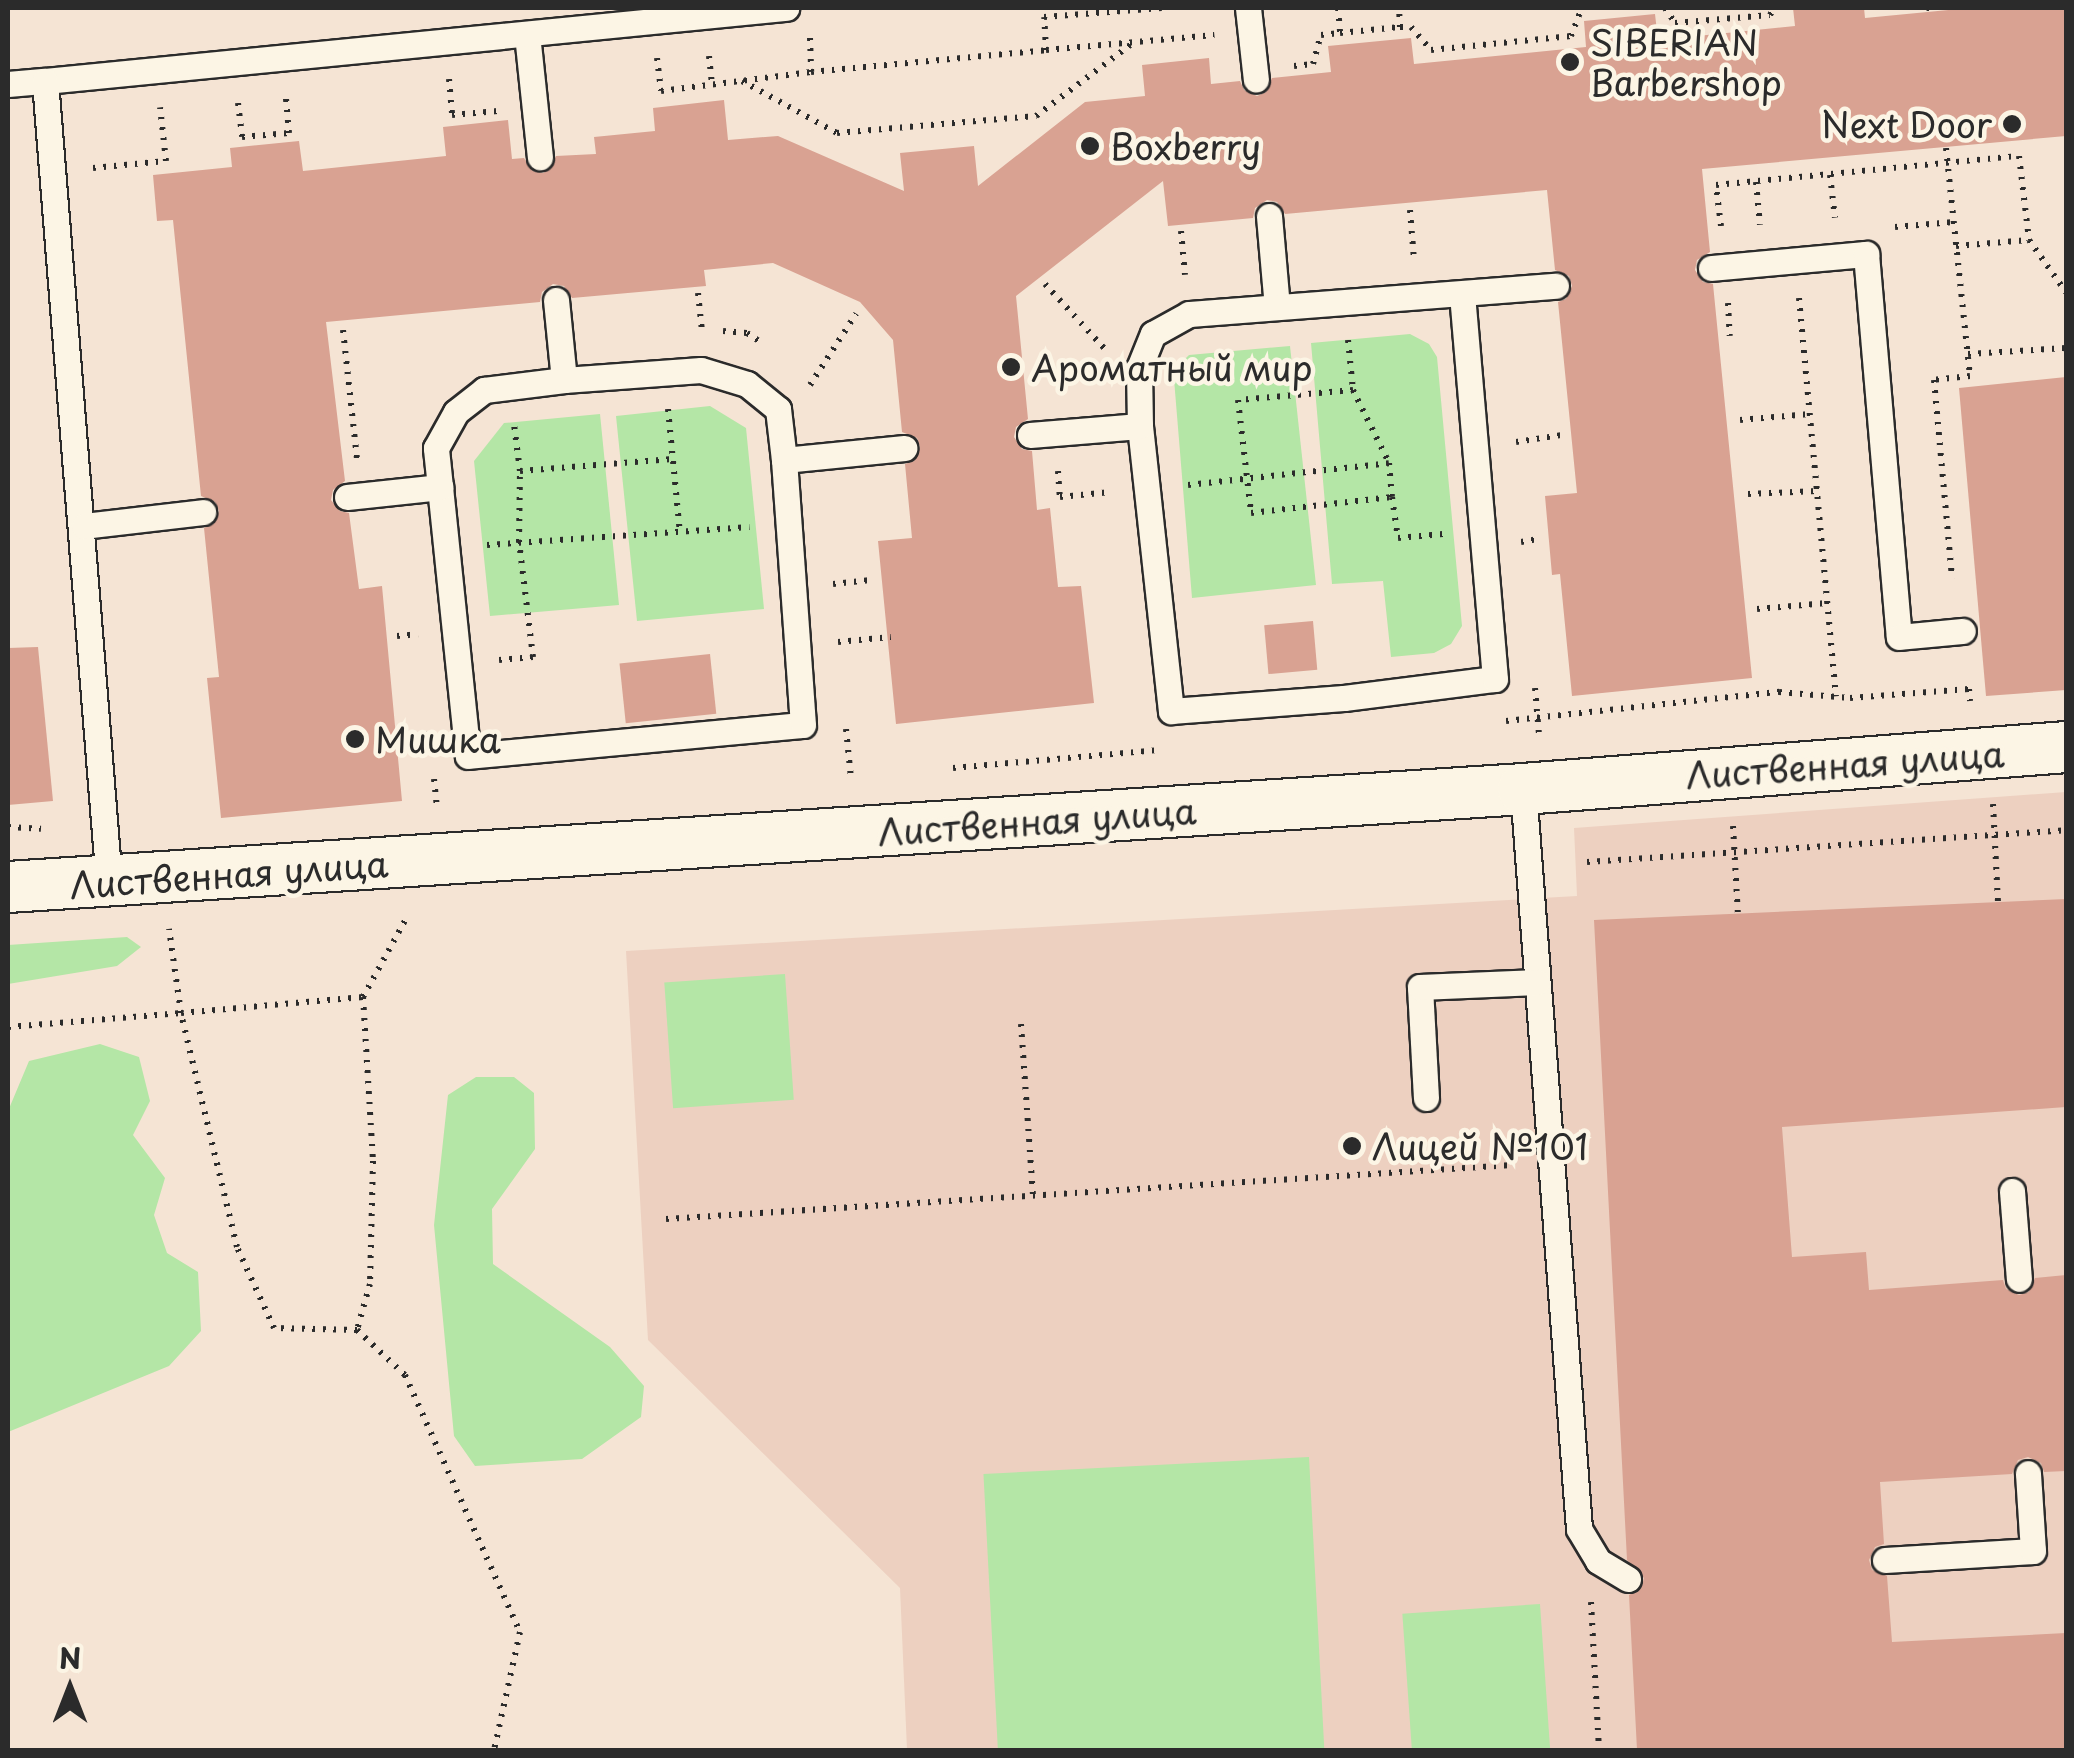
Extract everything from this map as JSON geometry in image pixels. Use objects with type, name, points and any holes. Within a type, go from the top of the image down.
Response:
[{"type":"street","name":"Лиственная улица","points":[[8,886],[108,864],[1533,788],[2066,747]]},
{"type":"lane","points":[[8,84],[786,8]]},
{"type":"lane","points":[[1248,8],[1264,74]]},
{"type":"lane","points":[[527,34],[540,157]]},
{"type":"lane","points":[[45,82],[84,526],[108,864]]},
{"type":"lane","points":[[1269,216],[1277,307]]},
{"type":"lane","points":[[1718,267],[1866,254],[1898,637],[1963,632]]},
{"type":"lane","points":[[1462,296],[1496,679],[1344,698],[1170,711],[1140,426],[1140,368],[1152,334],[1189,314],[1556,286]]},
{"type":"lane","points":[[556,300],[564,380]]},
{"type":"lane","points":[[701,370],[747,384],[778,409],[803,725],[468,756],[436,448],[456,412],[484,390],[564,380],[701,370]]},
{"type":"lane","points":[[1034,436],[1140,426]]},
{"type":"lane","points":[[784,460],[904,448]]},
{"type":"lane","points":[[347,497],[440,487]]},
{"type":"lane","points":[[84,526],[203,512]]},
{"type":"lane","points":[[1533,788],[1537,982],[1579,1529],[1598,1560],[1628,1579]]},
{"type":"lane","points":[[1426,1098],[1420,987],[1537,982]]},
{"type":"lane","points":[[2012,1191],[2019,1279]]},
{"type":"lane","points":[[1886,1560],[2033,1551],[2028,1473]]},
{"type":"path","points":[[1046,50],[1044,18],[1162,8]]},
{"type":"path","points":[[1338,8],[1340,33]]},
{"type":"path","points":[[1399,8],[1400,27]]},
{"type":"path","points":[[1264,74],[1313,64],[1321,34],[1412,27],[1431,50],[1572,36],[1582,8]]},
{"type":"path","points":[[1666,8],[1675,23],[1770,15],[1774,8]]},
{"type":"path","points":[[656,51],[661,90],[811,72],[1233,33]]},
{"type":"path","points":[[792,38],[810,37],[811,72]]},
{"type":"path","points":[[742,82],[837,133],[1036,116],[1133,43]]},
{"type":"path","points":[[708,45],[712,84]]},
{"type":"path","points":[[504,110],[452,115],[448,72],[530,64]]},
{"type":"path","points":[[236,92],[242,138],[289,133],[284,87]]},
{"type":"path","points":[[86,152],[87,168],[166,161],[159,99]]},
{"type":"path","points":[[1946,148],[1970,376],[1934,380],[1952,578]]},
{"type":"path","points":[[1730,336],[1718,267],[1716,185],[2019,156],[2029,240],[2066,292]]},
{"type":"path","points":[[1830,174],[1837,232]]},
{"type":"path","points":[[1756,182],[1762,238]]},
{"type":"path","points":[[1410,210],[1414,261]]},
{"type":"path","points":[[1182,232],[1184,276]]},
{"type":"path","points":[[1956,246],[2029,240]]},
{"type":"path","points":[[1796,260],[1836,696]]},
{"type":"path","points":[[1396,262],[1414,261],[1431,266]]},
{"type":"path","points":[[1172,280],[1194,273]]},
{"type":"path","points":[[1045,284],[1104,349]]},
{"type":"path","points":[[698,293],[702,330]]},
{"type":"path","points":[[1344,303],[1353,390],[1389,464],[1398,538],[1518,528],[1522,560]]},
{"type":"path","points":[[796,374],[806,390],[856,314]]},
{"type":"path","points":[[343,330],[358,464],[372,463]]},
{"type":"path","points":[[680,533],[659,334],[702,330],[747,334],[774,350]]},
{"type":"path","points":[[1101,365],[1104,349],[1113,336]]},
{"type":"path","points":[[1968,354],[2066,348]]},
{"type":"path","points":[[418,618],[423,666],[532,657],[520,542],[520,471],[510,388]]},
{"type":"path","points":[[1353,390],[1238,400],[1252,513],[1392,497]]},
{"type":"path","points":[[1740,420],[1810,414]]},
{"type":"path","points":[[1508,426],[1511,460]]},
{"type":"path","points":[[1034,436],[1040,454],[1056,454],[1060,497],[1389,464]]},
{"type":"path","points":[[1510,443],[1562,436]]},
{"type":"path","points":[[520,471],[672,459]]},
{"type":"path","points":[[1748,494],[1817,490]]},
{"type":"path","points":[[1112,492],[1114,510]]},
{"type":"path","points":[[447,548],[788,524]]},
{"type":"path","points":[[1520,542],[1538,539]]},
{"type":"path","points":[[832,568],[834,599]]},
{"type":"path","points":[[833,584],[870,580]]},
{"type":"path","points":[[1757,609],[1827,602]]},
{"type":"path","points":[[837,628],[840,662]]},
{"type":"path","points":[[396,636],[420,634]]},
{"type":"path","points":[[838,642],[891,637]]},
{"type":"path","points":[[1533,788],[1538,718],[1535,684]]},
{"type":"path","points":[[1498,722],[1779,692],[1836,696],[1969,689]]},
{"type":"path","points":[[428,715],[431,750]]},
{"type":"path","points":[[846,720],[851,778]]},
{"type":"path","points":[[383,739],[430,734]]},
{"type":"path","points":[[947,769],[1180,748]]},
{"type":"path","points":[[433,766],[438,815]]},
{"type":"path","points":[[831,780],[870,776]]},
{"type":"path","points":[[1992,798],[1998,902]]},
{"type":"path","points":[[1732,816],[1738,915]]},
{"type":"path","points":[[8,827],[24,826],[108,864]]},
{"type":"path","points":[[1587,862],[2066,830]]},
{"type":"path","points":[[357,1330],[370,1284],[374,1162],[363,997],[416,900]]},
{"type":"path","points":[[167,916],[181,1014],[236,1247],[274,1328],[357,1330],[405,1376],[520,1632],[494,1750]]},
{"type":"path","points":[[8,1028],[363,997]]},
{"type":"path","points":[[1022,1024],[1033,1197]]},
{"type":"path","points":[[666,1219],[1553,1162]]},
{"type":"path","points":[[1598,1560],[1591,1600],[1599,1750]]},
{"type":"shaded area","name":"Лицей №101","points":[[2066,792],[2066,1750],[907,1750],[900,1588],[648,1340],[626,951],[1577,896],[1574,828]]},
{"type":"green space","points":[[1410,334],[1429,344],[1437,357],[1462,626],[1451,644],[1434,653],[1391,657],[1383,581],[1332,584],[1311,343]]},
{"type":"green space","points":[[1290,346],[1316,585],[1192,598],[1174,379],[1177,367],[1189,355]]},
{"type":"green space","points":[[710,406],[746,428],[764,609],[637,621],[616,416]]},
{"type":"green space","points":[[600,414],[619,605],[490,616],[474,461],[504,423]]},
{"type":"green space","points":[[127,937],[141,947],[117,966],[8,984],[8,945]]},
{"type":"green space","points":[[785,974],[794,1100],[673,1108],[664,982]]},
{"type":"green space","points":[[100,1044],[139,1057],[150,1101],[133,1135],[165,1178],[154,1215],[167,1253],[198,1272],[201,1331],[169,1366],[8,1432],[8,1111],[29,1061]]},
{"type":"green space","points":[[476,1077],[514,1077],[534,1093],[535,1149],[492,1209],[493,1264],[610,1347],[644,1386],[641,1417],[582,1459],[475,1466],[454,1436],[434,1225],[448,1095]]},
{"type":"green space","points":[[1309,1457],[1324,1750],[998,1750],[983,1474]]},
{"type":"green space","points":[[1540,1604],[1550,1750],[1412,1750],[1402,1614]]},
{"type":"building","points":[[1793,8],[1864,8],[1865,18],[1969,8],[2066,8],[2066,136],[1702,169],[1710,252],[1697,260],[1695,270],[1703,282],[1713,284],[1752,678],[1572,696],[1560,574],[1552,575],[1545,496],[1577,493],[1558,302],[1566,299],[1572,286],[1569,276],[1555,270],[1547,190],[1285,214],[1277,202],[1267,200],[1255,208],[1253,218],[1168,226],[1163,181],[1016,296],[1028,419],[1016,427],[1014,437],[1022,449],[1032,451],[1037,510],[1050,508],[1058,587],[1081,586],[1094,703],[896,724],[878,541],[912,538],[905,464],[914,461],[920,447],[917,438],[902,432],[893,340],[860,302],[773,263],[704,270],[706,286],[572,298],[564,286],[553,284],[542,292],[540,302],[326,322],[345,481],[333,490],[331,500],[340,511],[349,513],[359,589],[382,586],[402,801],[221,818],[207,678],[219,677],[204,528],[213,524],[219,511],[215,502],[201,496],[173,220],[157,221],[153,175],[232,167],[230,148],[299,141],[303,171],[446,156],[443,127],[508,120],[512,159],[524,158],[533,171],[543,173],[550,169],[556,156],[596,154],[594,137],[655,131],[653,108],[724,100],[728,140],[778,136],[904,191],[900,153],[974,146],[978,186],[1085,102],[1145,96],[1142,65],[1209,58],[1211,84],[1240,81],[1244,90],[1257,96],[1266,92],[1272,78],[1331,72],[1328,46],[1411,38],[1414,64],[1586,47],[1584,21],[1655,14],[1658,40],[1795,26]]},
{"type":"building","points":[[2066,377],[2066,690],[1986,696],[1959,388]]},
{"type":"building","points":[[1313,621],[1317,670],[1268,674],[1264,625]]},
{"type":"building","points":[[38,647],[53,801],[8,805],[8,648]]},
{"type":"building","points":[[710,654],[716,714],[626,723],[619,664]]},
{"type":"building","points":[[2066,899],[2066,1107],[1782,1127],[1792,1257],[1866,1252],[1869,1290],[2003,1280],[2006,1289],[2019,1295],[2029,1292],[2035,1278],[2066,1275],[2066,1471],[2044,1472],[2041,1463],[2028,1457],[2018,1460],[2012,1474],[1880,1482],[1884,1544],[1875,1547],[1869,1560],[1872,1570],[1887,1576],[1892,1642],[2066,1633],[2066,1750],[1637,1750],[1629,1595],[1641,1588],[1644,1578],[1627,1560],[1594,920]]},
{"type":"place","name":"SIBERIAN Barbershop","points":[[1570,62]]},
{"type":"place","name":"Next Door","points":[[2012,124]]},
{"type":"place","name":"Boxberry","points":[[1090,146]]},
{"type":"place","name":"Ароматный мир","points":[[1011,367]]},
{"type":"place","name":"Мишка","points":[[355,739]]},
{"type":"place","name":"Лицей №101","points":[[1352,1146]]}]
